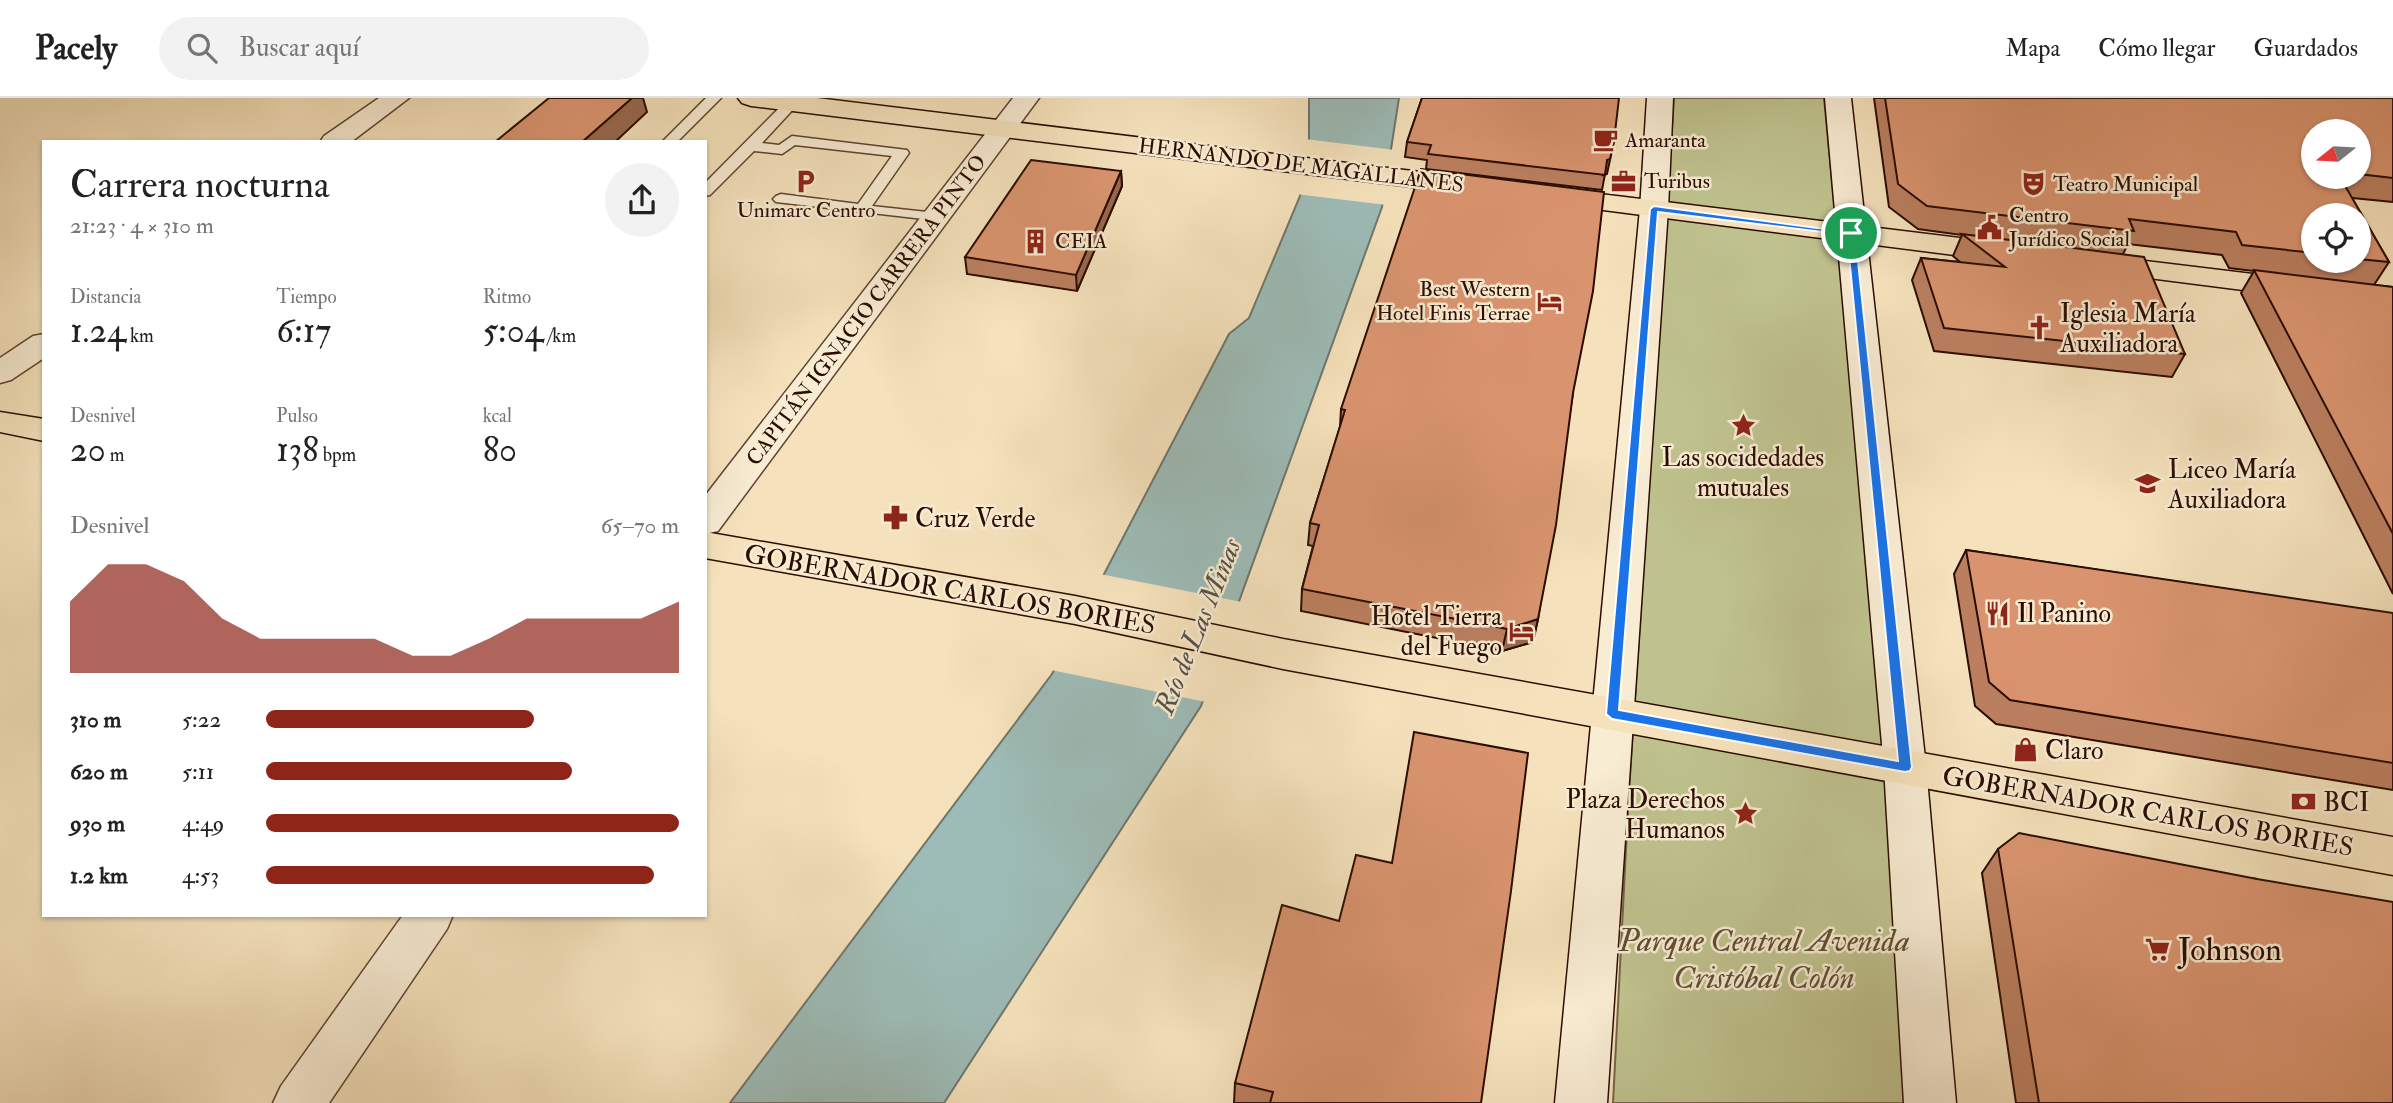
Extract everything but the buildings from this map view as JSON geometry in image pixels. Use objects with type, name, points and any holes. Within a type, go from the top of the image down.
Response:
[{"type":"main road","points":[[336,140],[396,98]]},
{"type":"main road","name":"HERNANDO DE MAGALLANES","points":[[751,98],[1005,127],[2393,300]]},
{"type":"main road","name":"CAPITÁN IGNACIO CARRERA PINTO","points":[[707,519],[1026,98]]},
{"type":"main road","points":[[1581,1103],[1654,209],[1660,98]]},
{"type":"main road","points":[[1838,98],[1905,767],[1930,1103]]},
{"type":"main road","points":[[0,373],[42,343]]},
{"type":"main road","points":[[0,422],[42,430]]},
{"type":"main road","name":"GOBERNADOR CARLOS BORIES","points":[[707,545],[1075,610],[1283,654],[2393,856]]},
{"type":"main road","points":[[299,1103],[429,917]]},
{"type":"lane","points":[[675,136],[714,98]]},
{"type":"lane","points":[[707,190],[792,103]]},
{"type":"lane","points":[[751,146],[782,150],[792,140],[902,153],[862,209]]},
{"type":"lane","points":[[781,199],[936,218]]},
{"type":"green space","name":"Parque Central Avenida Cristóbal Colón","points":[[1674,98],[1824,98],[1921,1103],[1613,1103],[1629,791]]},
{"type":"water","name":"Río de Las Minas","points":[[1309,98],[1399,98],[1382,207],[1201,706],[944,1103],[730,1103],[1052,674],[1229,334],[1249,318],[1300,196],[1309,139]]},
{"type":"pier","points":[[1305,139],[1395,150],[1386,205],[1296,194]]},
{"type":"pier","points":[[1100,574],[1242,602],[1206,702],[1051,670]]},
{"type":"place","name":"Amaranta","points":[[1605,140]]},
{"type":"place","name":"Unimarc Centro","points":[[806,181]]},
{"type":"place","name":"Turibus","points":[[1624,181]]},
{"type":"place","name":"Teatro Municipal","points":[[2033,184]]},
{"type":"place","name":"Centro Jurídico Social","points":[[1989,227]]},
{"type":"place","name":"CEIA","points":[[1035,241]]},
{"type":"place","name":"Best Western Hotel Finis Terrae","points":[[1550,301]]},
{"type":"place","name":"Iglesia María Auxiliadora","points":[[2040,328]]},
{"type":"place","name":"Las socidedades mutuales","points":[[1743,425]]},
{"type":"place","name":"Liceo María Auxiliadora","points":[[2148,484]]},
{"type":"place","name":"Cruz Verde","points":[[895,518]]},
{"type":"place","name":"Il Panino","points":[[1997,613]]},
{"type":"place","name":"Hotel Tierra del Fuego","points":[[1522,631]]},
{"type":"place","name":"Claro","points":[[2025,750]]},
{"type":"place","name":"BCI","points":[[2303,802]]},
{"type":"place","name":"Plaza Derechos Humanos","points":[[1745,814]]},
{"type":"place","name":"Johnson","points":[[2158,949]]},
{"type":"route","points":[[1654,209],[1851,233],[1905,767],[1612,714],[1654,209]]}]
